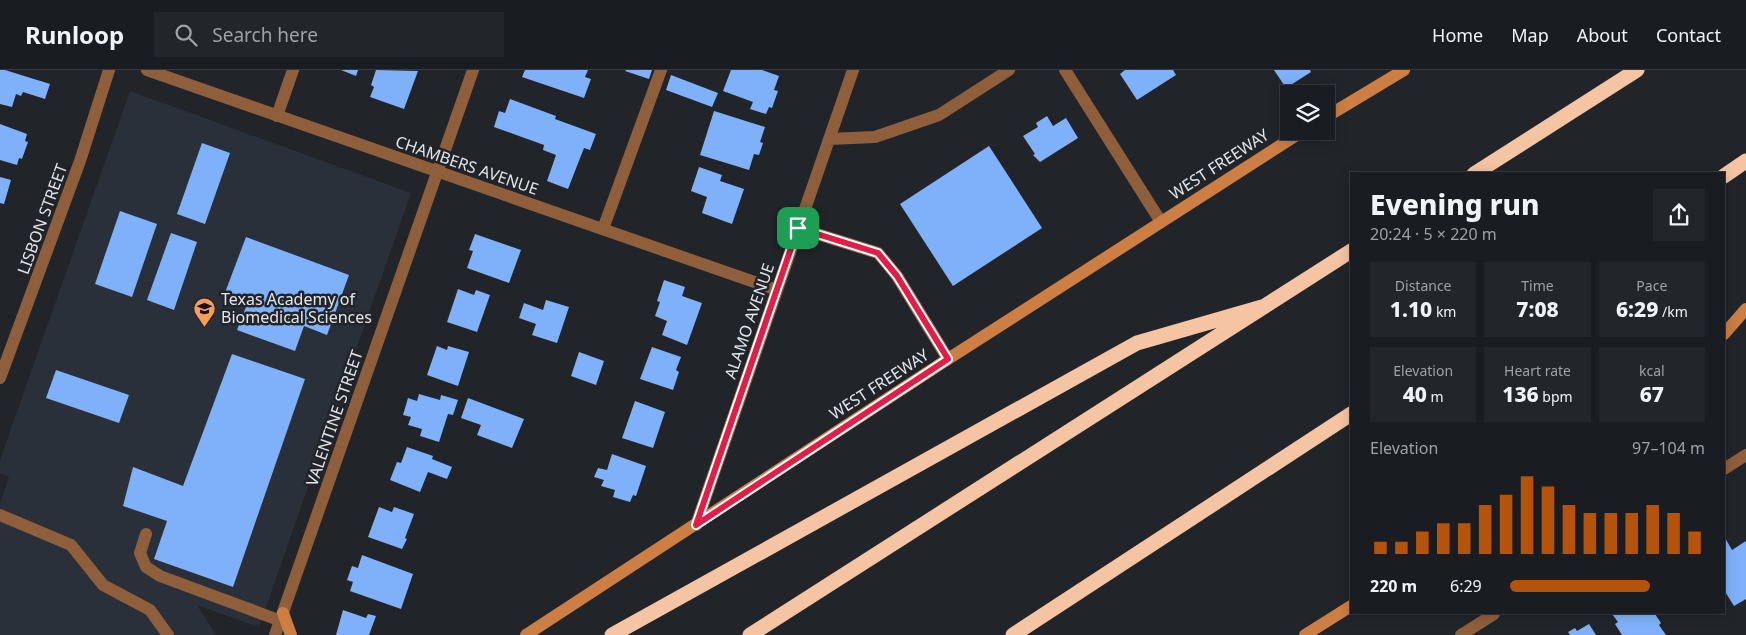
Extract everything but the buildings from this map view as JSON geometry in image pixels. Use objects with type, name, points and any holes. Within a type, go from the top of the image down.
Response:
[{"type":"highway","points":[[1477,172],[1637,70]]},
{"type":"highway","points":[[1725,175],[1746,162]]},
{"type":"highway","points":[[750,635],[1350,252]]},
{"type":"highway","points":[[612,635],[1137,343],[1262,307]]},
{"type":"highway","points":[[1013,635],[1350,415]]},
{"type":"main road","points":[[1335,112],[1404,70]]},
{"type":"main road","name":"WEST FREEWAY","points":[[526,635],[948,359],[1289,140]]},
{"type":"main road","points":[[1725,333],[1746,309]]},
{"type":"main road","points":[[1305,635],[1350,607]]},
{"type":"main road","points":[[282,617],[291,635]]},
{"type":"street","name":"LISBON STREET","points":[[0,378],[80,161],[109,70]]},
{"type":"street","name":"CHAMBERS AVENUE","points":[[146,70],[777,290]]},
{"type":"street","points":[[277,116],[293,70]]},
{"type":"street","name":"VALENTINE STREET","points":[[275,635],[473,70]]},
{"type":"street","points":[[603,229],[661,70]]},
{"type":"street","name":"ALAMO AVENUE","points":[[696,525],[853,70]]},
{"type":"street","points":[[829,139],[875,137],[939,115],[1009,70]]},
{"type":"street","points":[[1065,70],[1161,222]]},
{"type":"street","points":[[798,228],[878,253],[897,276],[948,359]]},
{"type":"street","points":[[1725,468],[1746,455]]},
{"type":"street","points":[[0,515],[71,544],[103,585],[150,610],[168,635]]},
{"type":"street","points":[[146,534],[140,553],[146,567],[160,576],[282,617]]},
{"type":"street","points":[[1461,635],[1494,614]]},
{"type":"shaded area","name":"Texas Academy of Biomedical Sciences","points":[[130,91],[411,193],[259,627],[197,605],[216,635],[0,635],[0,503],[9,477],[0,473],[0,460]]},
{"type":"place","name":"Texas Academy of Biomedical Sciences","points":[[205,327]]},
{"type":"route","points":[[798,228],[878,253],[897,276],[948,359],[696,525],[777,290],[798,228]]}]
